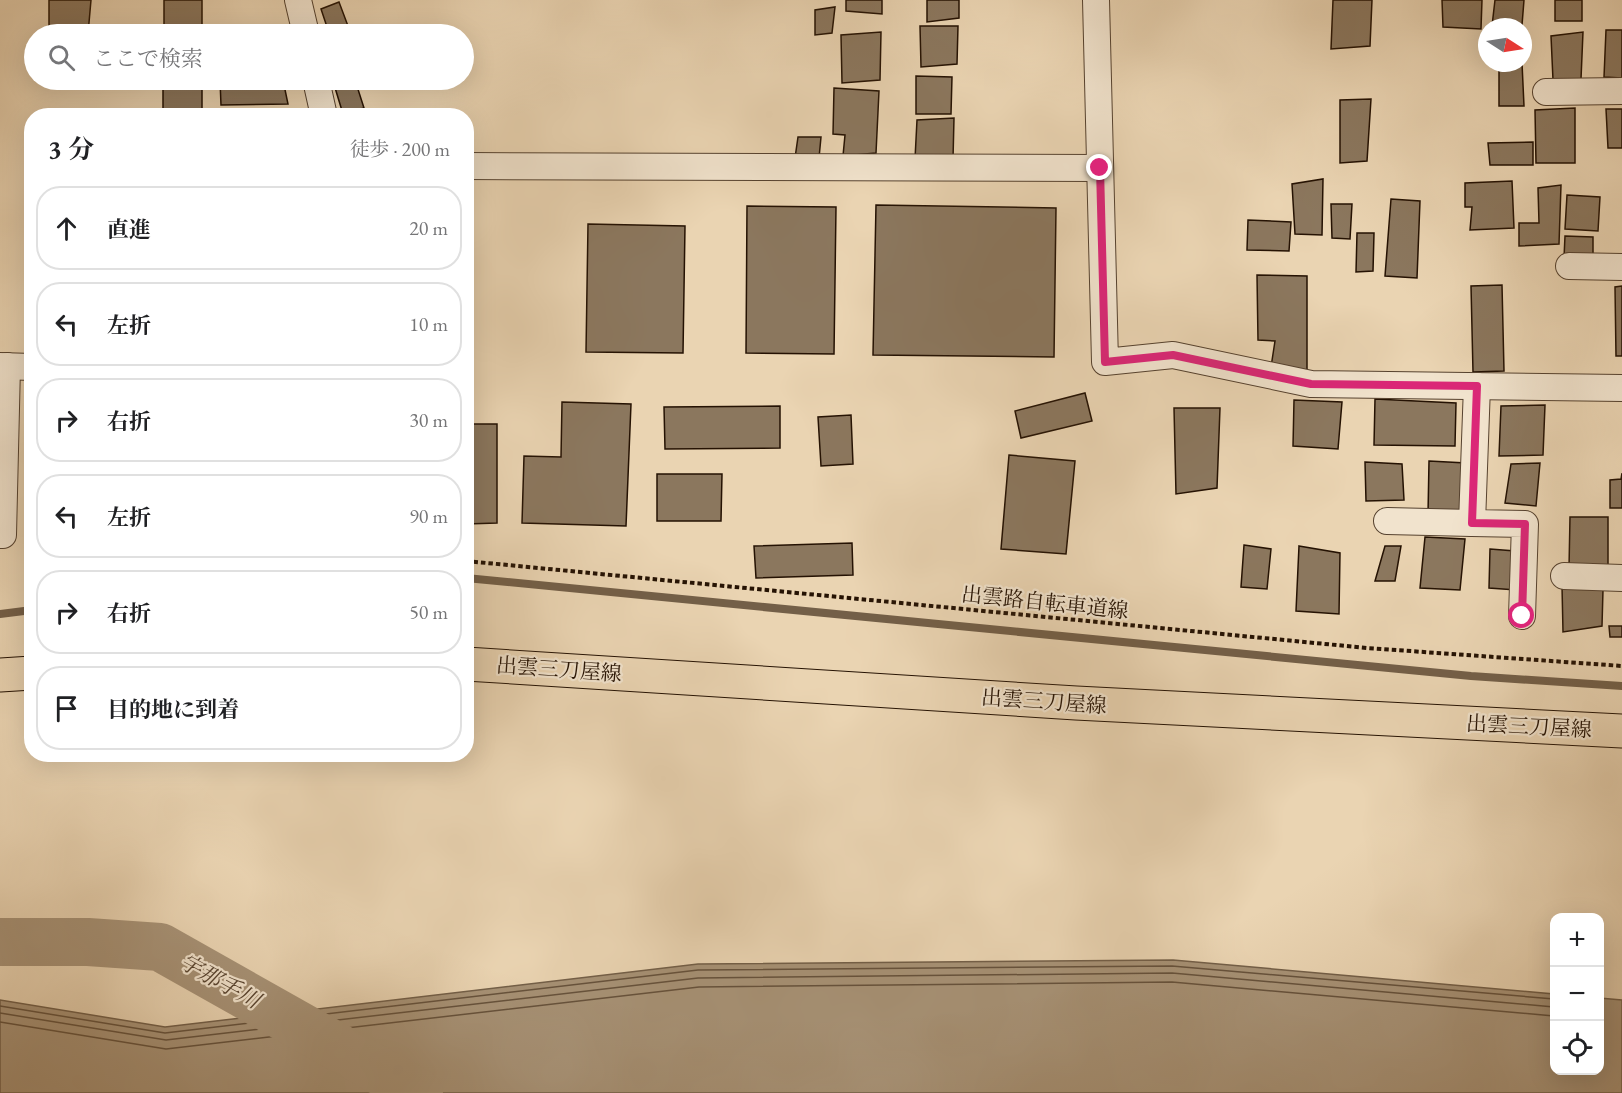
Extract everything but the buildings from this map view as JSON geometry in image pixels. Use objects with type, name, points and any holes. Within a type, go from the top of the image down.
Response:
[{"type":"main road","name":"出雲三刀屋線","points":[[474,665],[1076,703],[1622,730]]},
{"type":"main road","points":[[0,675],[24,674]]},
{"type":"street","points":[[298,0],[304,24]]},
{"type":"street","points":[[1096,0],[1105,362],[1173,355],[1311,384],[1622,388]]},
{"type":"street","points":[[318,90],[322,108]]},
{"type":"street","points":[[1546,92],[1622,91]]},
{"type":"street","points":[[474,166],[1100,168]]},
{"type":"street","points":[[1569,266],[1622,267]]},
{"type":"street","points":[[0,535],[3,535],[13,366]]},
{"type":"street","points":[[1472,523],[1477,386]]},
{"type":"street","points":[[1387,521],[1525,524],[1522,616]]},
{"type":"street","points":[[1564,576],[1622,578]]},
{"type":"path","name":"出雲路自転車道線","points":[[474,562],[1355,647],[1622,666]]},
{"type":"water","points":[[1173,960],[1550,994],[1550,1075],[1604,1075],[1604,998],[1622,1000],[1622,1093],[0,1093],[0,1000],[165,1027],[698,964]]},
{"type":"waterway","points":[[474,579],[1471,676],[1622,686]]},
{"type":"waterway","points":[[0,614],[24,611]]},
{"type":"waterway","name":"宇那手川","points":[[0,942],[88,942],[160,947],[419,1093]]},
{"type":"route","points":[[1100,168],[1105,362],[1173,355],[1311,384],[1477,386],[1472,523],[1525,524],[1522,616]]}]
